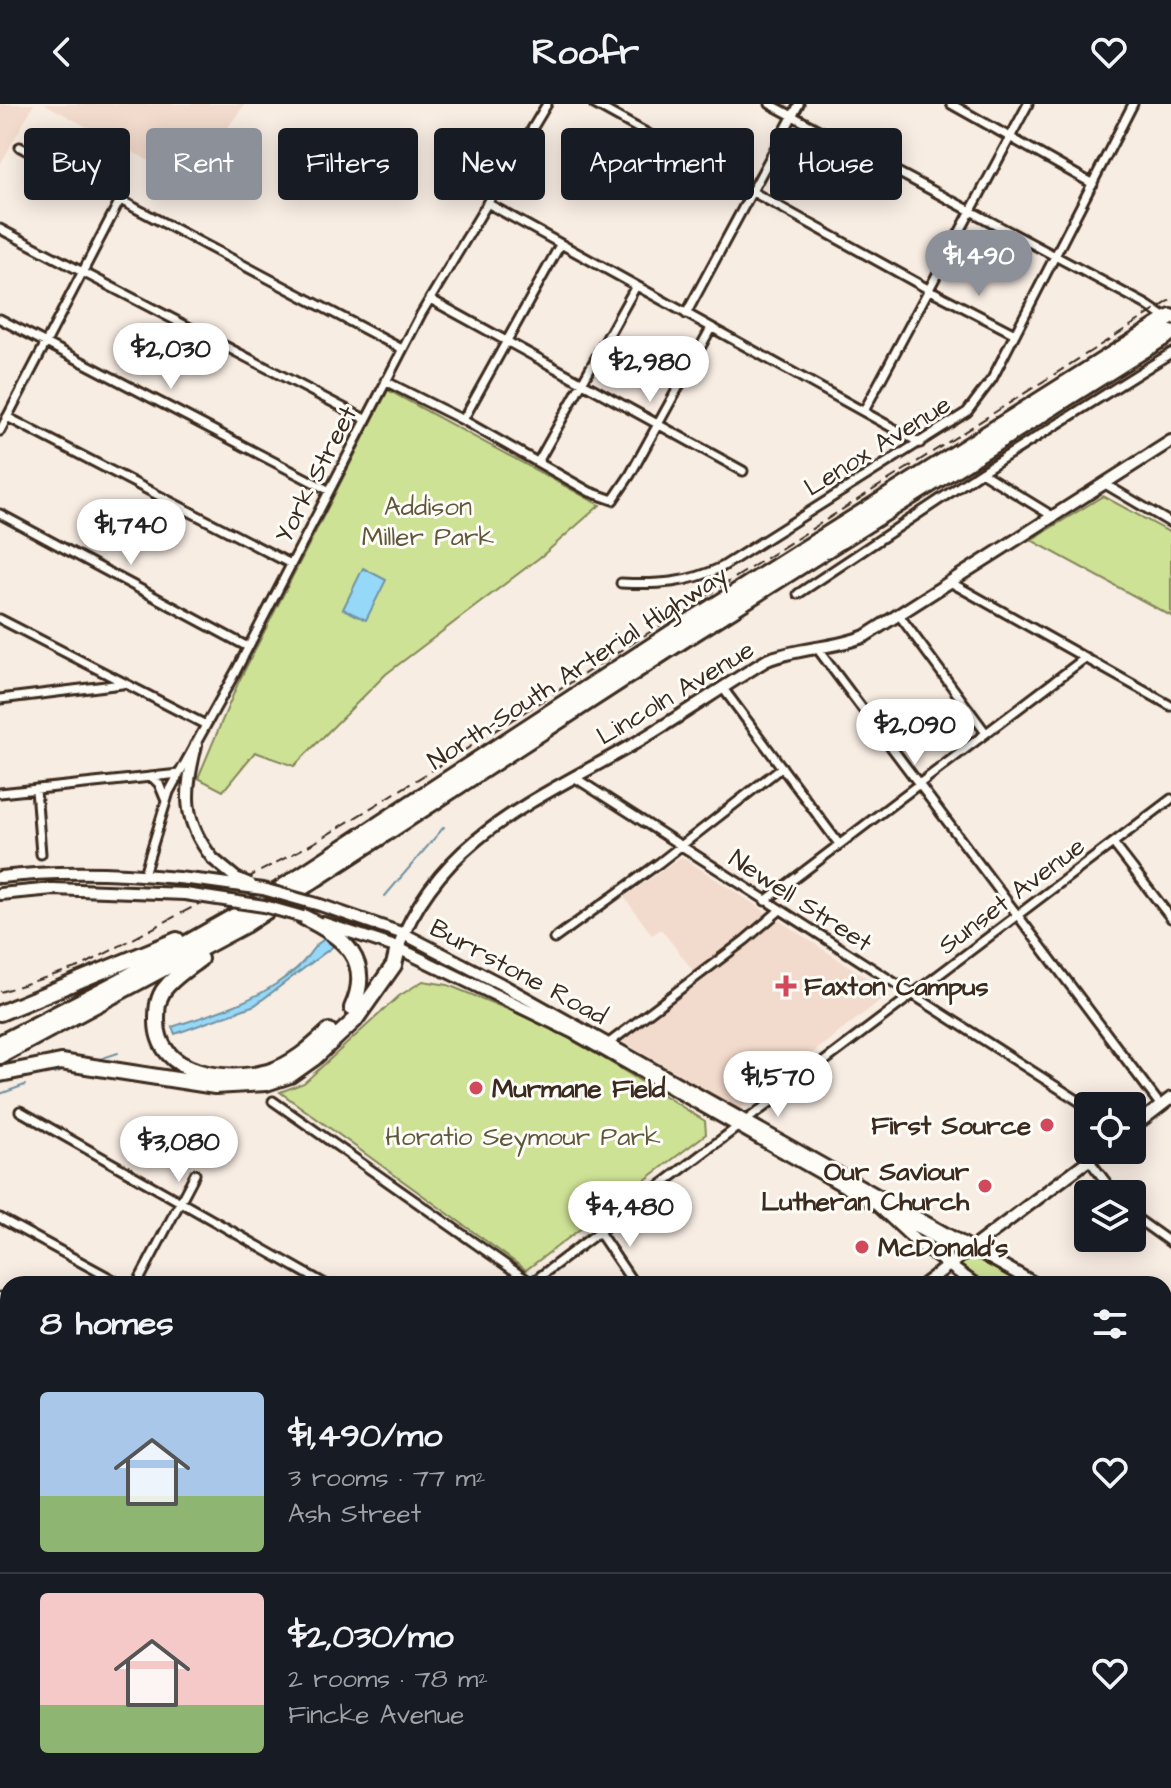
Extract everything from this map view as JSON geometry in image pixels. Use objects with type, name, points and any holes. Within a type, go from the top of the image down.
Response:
[{"type":"highway","name":"North-South Arterial Highway","points":[[0,1043],[247,909],[674,631],[1170,323]]},
{"type":"highway","name":"North-South Arterial Highway","points":[[0,1056],[245,925],[1170,323]]},
{"type":"highway","points":[[0,1013],[247,909]]},
{"type":"highway","points":[[303,917],[338,937],[354,955],[359,971],[359,989],[352,1008]]},
{"type":"highway","points":[[245,925],[182,972],[164,990],[158,1002],[157,1025],[165,1048],[173,1059],[191,1070],[212,1075],[240,1076],[267,1072],[300,1056],[352,1008],[401,941]]},
{"type":"highway","points":[[0,1074],[61,1062],[215,1086],[266,1083],[290,1075],[314,1058],[355,1020],[394,965],[401,941]]},
{"type":"street","name":"York Street","points":[[196,745],[402,349],[547,104]]},
{"type":"street","points":[[594,104],[637,128]]},
{"type":"street","points":[[770,104],[1145,304],[1170,323]]},
{"type":"street","points":[[754,186],[799,104]]},
{"type":"street","points":[[951,104],[1093,184]]},
{"type":"street","points":[[864,411],[1028,104]]},
{"type":"street","name":"Lenox Avenue","points":[[621,583],[653,584],[705,576],[956,421],[976,403],[992,379],[1133,104]]},
{"type":"street","points":[[20,147],[24,149]]},
{"type":"street","points":[[754,194],[1015,334]]},
{"type":"street","points":[[0,431],[120,200],[402,349]]},
{"type":"street","points":[[686,314],[747,200]]},
{"type":"street","points":[[487,203],[920,443]]},
{"type":"street","points":[[0,229],[365,419]]},
{"type":"street","points":[[463,420],[560,245]]},
{"type":"street","points":[[538,462],[636,286]]},
{"type":"street","points":[[430,299],[743,471]]},
{"type":"street","points":[[0,319],[328,490]]},
{"type":"street","points":[[385,381],[463,420],[609,501],[618,496],[711,328]]},
{"type":"street","points":[[798,594],[981,472],[1171,353]]},
{"type":"street","points":[[7,417],[291,564]]},
{"type":"street","name":"Lincoln Avenue","points":[[401,941],[419,901],[436,879],[473,841],[524,805],[634,744],[767,660],[790,651],[853,641],[899,615],[1171,441]]},
{"type":"street","points":[[981,472],[1054,517]]},
{"type":"street","points":[[1105,484],[1171,523]]},
{"type":"street","points":[[0,514],[248,647]]},
{"type":"street","points":[[949,581],[1171,706]]},
{"type":"street","points":[[899,615],[986,733]]},
{"type":"street","points":[[1,623],[206,725]]},
{"type":"street","points":[[816,647],[1161,1106]]},
{"type":"street","points":[[765,901],[1085,658]]},
{"type":"street","points":[[0,699],[124,684]]},
{"type":"street","points":[[722,687],[839,844]]},
{"type":"street","points":[[144,874],[166,801],[184,773],[196,745]]},
{"type":"street","points":[[554,939],[782,767]]},
{"type":"street","points":[[0,793],[184,773]]},
{"type":"street","points":[[184,773],[194,832],[213,859],[236,878],[263,889]]},
{"type":"street","points":[[152,777],[159,784],[166,801]]},
{"type":"street","name":"Newell Street","points":[[574,777],[1074,1098]]},
{"type":"street","points":[[36,789],[41,854]]},
{"type":"street","name":"Sunset Avenue","points":[[541,1276],[1171,799]]},
{"type":"street","points":[[1113,843],[1171,918]]},
{"type":"street","name":"Burrstone Road","points":[[0,877],[45,872],[144,874],[263,889],[320,905],[401,941],[508,1000],[605,1046],[968,1251]]},
{"type":"street","name":"Burrstone Road","points":[[0,894],[53,889],[185,894],[264,906],[401,941]]},
{"type":"street","points":[[605,1046],[780,910]]},
{"type":"street","points":[[1146,1117],[1171,1098]]},
{"type":"street","points":[[273,1101],[520,1276]]},
{"type":"street","points":[[20,1111],[311,1276]]},
{"type":"street","name":"Burrstone Road","points":[[742,1123],[877,1205],[910,1237],[963,1276]]},
{"type":"street","points":[[935,1276],[1084,1164]]},
{"type":"street","points":[[1092,1164],[1104,1180]]},
{"type":"street","points":[[141,1276],[195,1174]]},
{"type":"street","points":[[877,1205],[1020,1276]]},
{"type":"street","points":[[0,1218],[106,1276]]},
{"type":"street","points":[[1146,1225],[1171,1243]]},
{"type":"street","points":[[599,1232],[629,1276]]},
{"type":"shaded area","points":[[0,104],[34,104],[0,165]]},
{"type":"shaded area","points":[[45,104],[245,104],[227,128],[146,128],[146,159],[130,150],[130,128],[89,128]]},
{"type":"shaded area","name":"Faxton Campus","points":[[682,857],[890,993],[740,1109],[621,1041],[700,980],[661,929],[652,935],[624,897]]},
{"type":"green space","name":"Addison Miller Park","points":[[388,390],[600,505],[543,555],[386,674],[294,766],[255,752],[223,791],[198,778],[238,683]]},
{"type":"green space","points":[[1103,496],[1171,533],[1171,616],[1031,540]]},
{"type":"green space","name":"Horatio Seymour Park","points":[[423,981],[448,985],[539,1022],[705,1121],[706,1134],[526,1270],[280,1092],[304,1083],[399,996]]},
{"type":"green space","points":[[905,1220],[1008,1276],[974,1276],[926,1243]]},
{"type":"water","points":[[363,568],[386,580],[366,620],[343,609]]},
{"type":"water","points":[[331,936],[339,942],[255,1005],[175,1034],[172,1027],[239,1004],[276,984],[297,968],[325,938]]},
{"type":"waterway","points":[[385,896],[444,827]]},
{"type":"waterway","points":[[285,977],[299,967]]},
{"type":"waterway","points":[[100,1059],[118,1053]]},
{"type":"waterway","points":[[54,1074],[65,1070]]},
{"type":"waterway","points":[[0,1094],[25,1085]]},
{"type":"railway","points":[[0,992],[82,966],[317,841],[1171,300]]},
{"type":"place","name":"Faxton Campus","points":[[786,986]]},
{"type":"place","name":"Murmane Field","points":[[476,1088]]},
{"type":"place","name":"First Source","points":[[1047,1125]]},
{"type":"place","name":"Our Saviour Lutheran Church","points":[[985,1186]]},
{"type":"place","name":"McDonald's","points":[[862,1247]]}]
